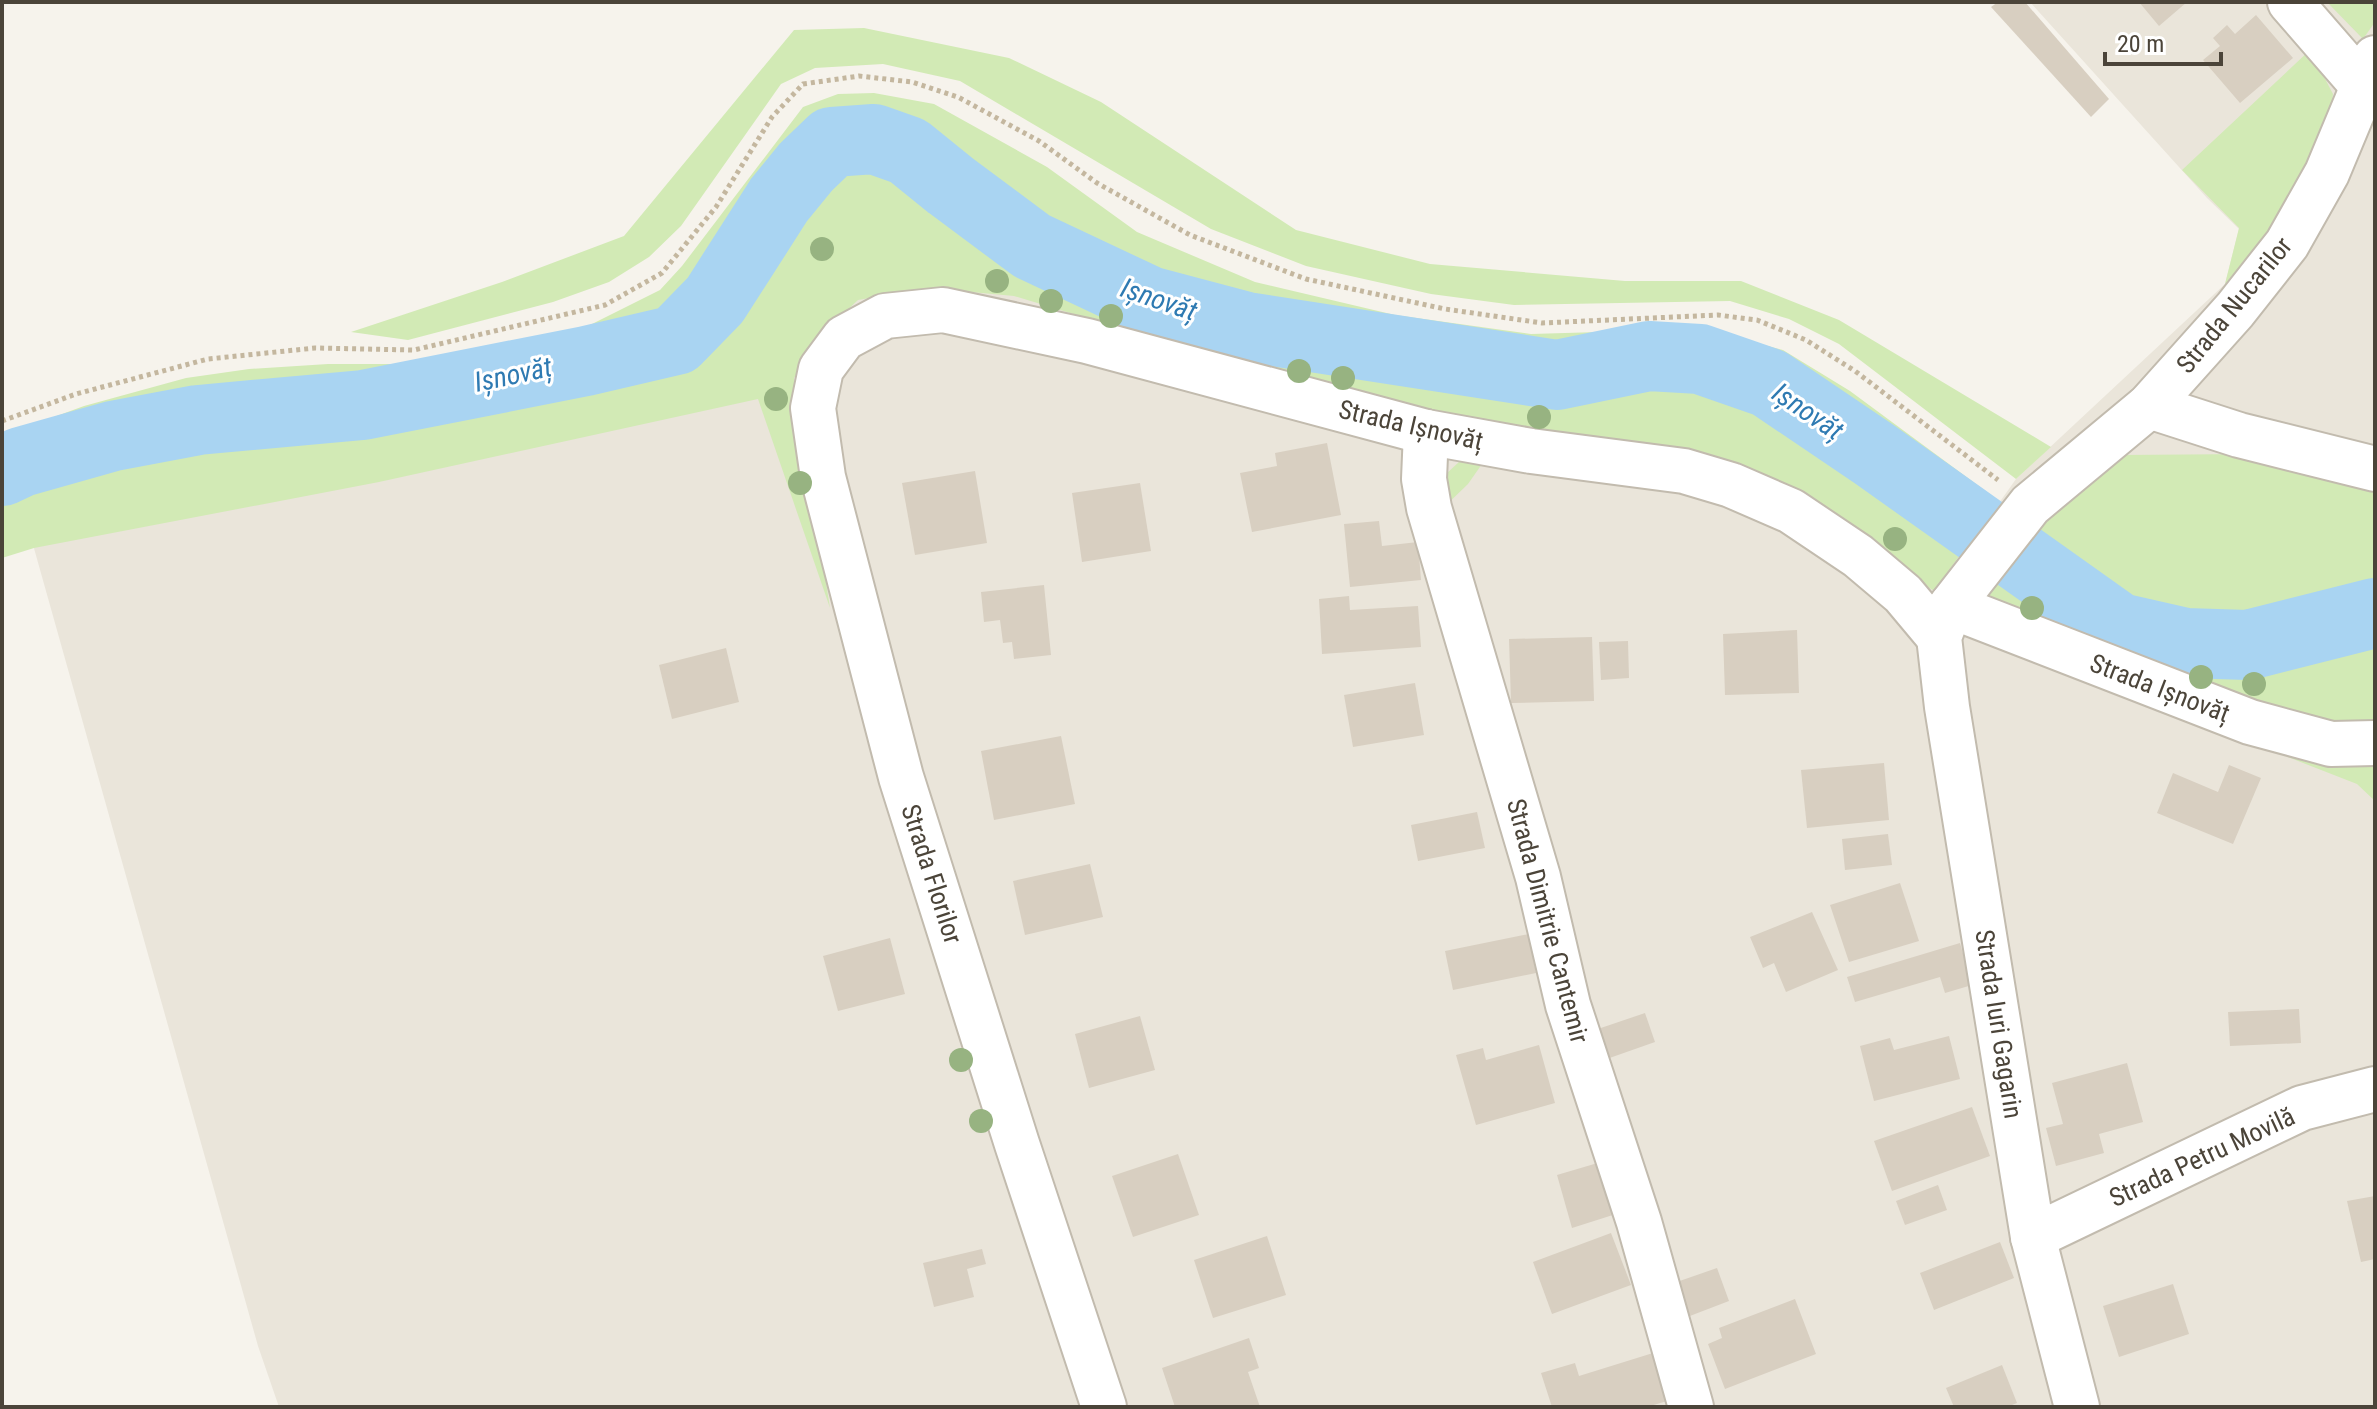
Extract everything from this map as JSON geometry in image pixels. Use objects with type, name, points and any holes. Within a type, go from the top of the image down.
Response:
[{"type":"street","points":[[2290,2],[2369,72]]},
{"type":"street","name":"Strada Nucarilor","points":[[1945,621],[1978,570],[2030,505],[2149,406],[2235,310],[2287,244],[2327,173],[2369,72]]},
{"type":"street","name":"Strada Ișnovăț","points":[[844,338],[885,316],[943,310],[1087,341],[1426,432],[1531,451],[1684,471],[1731,485],[1791,511],[1858,556],[1903,594],[1945,621],[2250,722],[2331,744],[2375,743]]},
{"type":"street","name":"Strada Florilor","points":[[844,338],[821,369],[813,408],[823,477],[901,777],[1104,1407]]},
{"type":"street","points":[[2149,406],[2239,435],[2375,469]]},
{"type":"street","name":"Strada Dimitrie Cantemir","points":[[1426,432],[1424,479],[1429,508],[1538,877],[1568,1005],[1639,1222],[1691,1407]]},
{"type":"street","name":"Strada Iuri Gagarin","points":[[1945,621],[1950,723],[2033,1237],[2077,1407]]},
{"type":"street","name":"Strada Petru Movilă","points":[[2033,1237],[2302,1108],[2375,1089]]},
{"type":"shaded area","points":[[2030,2],[2375,2],[2375,1407],[279,1407],[258,1346],[21,502],[699,364],[804,201],[1963,554],[2016,479],[2225,284],[2239,229],[2207,198]]},
{"type":"green space","points":[[2327,2],[2375,2],[2375,22],[2363,39]]},
{"type":"green space","points":[[864,28],[1009,58],[1101,102],[1296,230],[1430,264],[1625,281],[1741,281],[1839,320],[2051,447],[2016,479],[1839,344],[1789,319],[1730,301],[1514,305],[1431,294],[1306,266],[1211,229],[960,81],[883,64],[815,68],[781,84],[681,226],[649,257],[609,282],[553,302],[408,340],[351,332],[502,282],[624,236],[794,30]]},
{"type":"green space","points":[[2310,50],[2333,94],[2329,126],[2293,208],[2225,284],[2239,228],[2182,170]]},
{"type":"green space","points":[[874,93],[934,104],[1047,167],[1137,232],[1255,282],[1395,315],[1531,334],[1633,331],[1719,333],[1783,350],[1850,391],[1999,501],[1934,591],[1806,504],[1482,430],[1211,356],[1014,296],[928,288],[858,300],[825,331],[794,378],[830,608],[758,399],[379,482],[34,548],[2,558],[2,436],[84,406],[186,378],[249,369],[328,364],[416,364],[584,328],[660,290],[682,266],[803,107],[838,94]]},
{"type":"green space","points":[[2252,454],[2375,483],[2375,801],[2357,784],[1975,635],[1994,578],[2047,511],[2119,455]]},
{"type":"green space","points":[[1459,462],[1482,464],[1468,484],[1441,510],[1446,474]]},
{"type":"building","points":[[1998,2],[2025,2],[2109,99],[2091,117],[1991,7]]},
{"type":"building","points":[[2139,2],[2187,2],[2159,26]]},
{"type":"building","points":[[2256,15],[2293,58],[2240,103],[2203,60],[2220,46],[2213,38],[2227,25],[2235,34]]},
{"type":"building","points":[[1327,443],[1341,515],[1252,532],[1240,473],[1277,466],[1275,453]]},
{"type":"building","points":[[975,471],[987,543],[915,555],[902,483]]},
{"type":"building","points":[[1140,483],[1151,551],[1082,562],[1072,493]]},
{"type":"building","points":[[1379,521],[1382,546],[1418,542],[1421,580],[1350,587],[1344,524]]},
{"type":"building","points":[[1044,585],[1051,655],[1014,659],[1012,642],[1003,643],[1000,620],[984,622],[981,592]]},
{"type":"building","points":[[1349,596],[1350,610],[1418,606],[1421,647],[1322,654],[1319,599]]},
{"type":"building","points":[[1797,630],[1799,693],[1725,695],[1723,634]]},
{"type":"building","points":[[1592,637],[1594,701],[1511,703],[1509,639]]},
{"type":"building","points":[[1628,641],[1629,678],[1601,680],[1599,642]]},
{"type":"building","points":[[726,648],[739,702],[672,719],[659,665]]},
{"type":"building","points":[[1415,683],[1424,735],[1353,747],[1344,695]]},
{"type":"building","points":[[1061,736],[1075,804],[994,820],[981,751]]},
{"type":"building","points":[[1884,763],[1889,820],[1807,828],[1801,770]]},
{"type":"building","points":[[2229,765],[2261,778],[2233,844],[2157,813],[2173,773],[2218,792]]},
{"type":"building","points":[[1477,812],[1485,848],[1418,861],[1411,825]]},
{"type":"building","points":[[1888,834],[1892,865],[1845,870],[1842,839]]},
{"type":"building","points":[[1090,864],[1103,917],[1025,935],[1013,881]]},
{"type":"building","points":[[1900,883],[1919,941],[1849,962],[1830,905]]},
{"type":"building","points":[[1812,912],[1838,970],[1786,992],[1774,963],[1763,968],[1750,937]]},
{"type":"building","points":[[1529,934],[1536,973],[1453,990],[1445,951]]},
{"type":"building","points":[[890,938],[905,994],[838,1011],[823,956]]},
{"type":"building","points":[[1960,943],[1972,985],[1945,993],[1940,977],[1855,1002],[1847,977]]},
{"type":"building","points":[[2299,1009],[2301,1043],[2230,1046],[2228,1012]]},
{"type":"building","points":[[1645,1013],[1655,1042],[1601,1061],[1592,1031]]},
{"type":"building","points":[[1140,1016],[1155,1070],[1089,1088],[1075,1034]]},
{"type":"building","points":[[1949,1036],[1960,1079],[1874,1101],[1860,1046],[1890,1038],[1894,1050]]},
{"type":"building","points":[[1539,1045],[1555,1103],[1476,1125],[1456,1055],[1483,1048],[1486,1060]]},
{"type":"building","points":[[2127,1063],[2143,1122],[2099,1134],[2104,1153],[2056,1166],[2046,1128],[2063,1124],[2052,1083]]},
{"type":"building","points":[[1972,1107],[1990,1156],[1892,1191],[1874,1141]]},
{"type":"building","points":[[1178,1154],[1199,1215],[1133,1237],[1112,1176]]},
{"type":"building","points":[[1601,1162],[1616,1214],[1572,1228],[1557,1175]]},
{"type":"building","points":[[1938,1185],[1947,1210],[1905,1225],[1896,1201]]},
{"type":"building","points":[[2375,1196],[2375,1259],[2361,1262],[2347,1201]]},
{"type":"building","points":[[1611,1233],[1631,1285],[1552,1314],[1533,1262]]},
{"type":"building","points":[[1267,1236],[1286,1295],[1213,1318],[1194,1260]]},
{"type":"building","points":[[2000,1242],[2014,1278],[1934,1310],[1920,1273]]},
{"type":"building","points":[[982,1249],[986,1264],[967,1269],[974,1297],[934,1307],[923,1263]]},
{"type":"building","points":[[1717,1268],[1729,1301],[1682,1319],[1671,1284]]},
{"type":"building","points":[[2173,1284],[2189,1334],[2119,1357],[2103,1306]]},
{"type":"building","points":[[1795,1299],[1816,1354],[1725,1389],[1708,1344],[1722,1338],[1719,1328]]},
{"type":"building","points":[[1249,1338],[1259,1368],[1248,1372],[1260,1407],[1175,1407],[1162,1368]]},
{"type":"building","points":[[1653,1353],[1667,1401],[1647,1407],[1552,1407],[1541,1373],[1575,1363],[1579,1376]]},
{"type":"building","points":[[2002,1365],[2017,1403],[2007,1407],[1954,1407],[1946,1388]]},
{"type":"waterway","name":"Ișnovăț","points":[[2,471],[21,462],[113,436],[198,420],[363,405],[676,340],[715,300],[779,200],[806,167],[832,142],[874,139],[908,151],[1032,246],[1149,301],[1247,327],[1557,375],[1649,356],[1700,359],[1769,383],[2119,628],[2185,643],[2248,645],[2375,613]]}]
